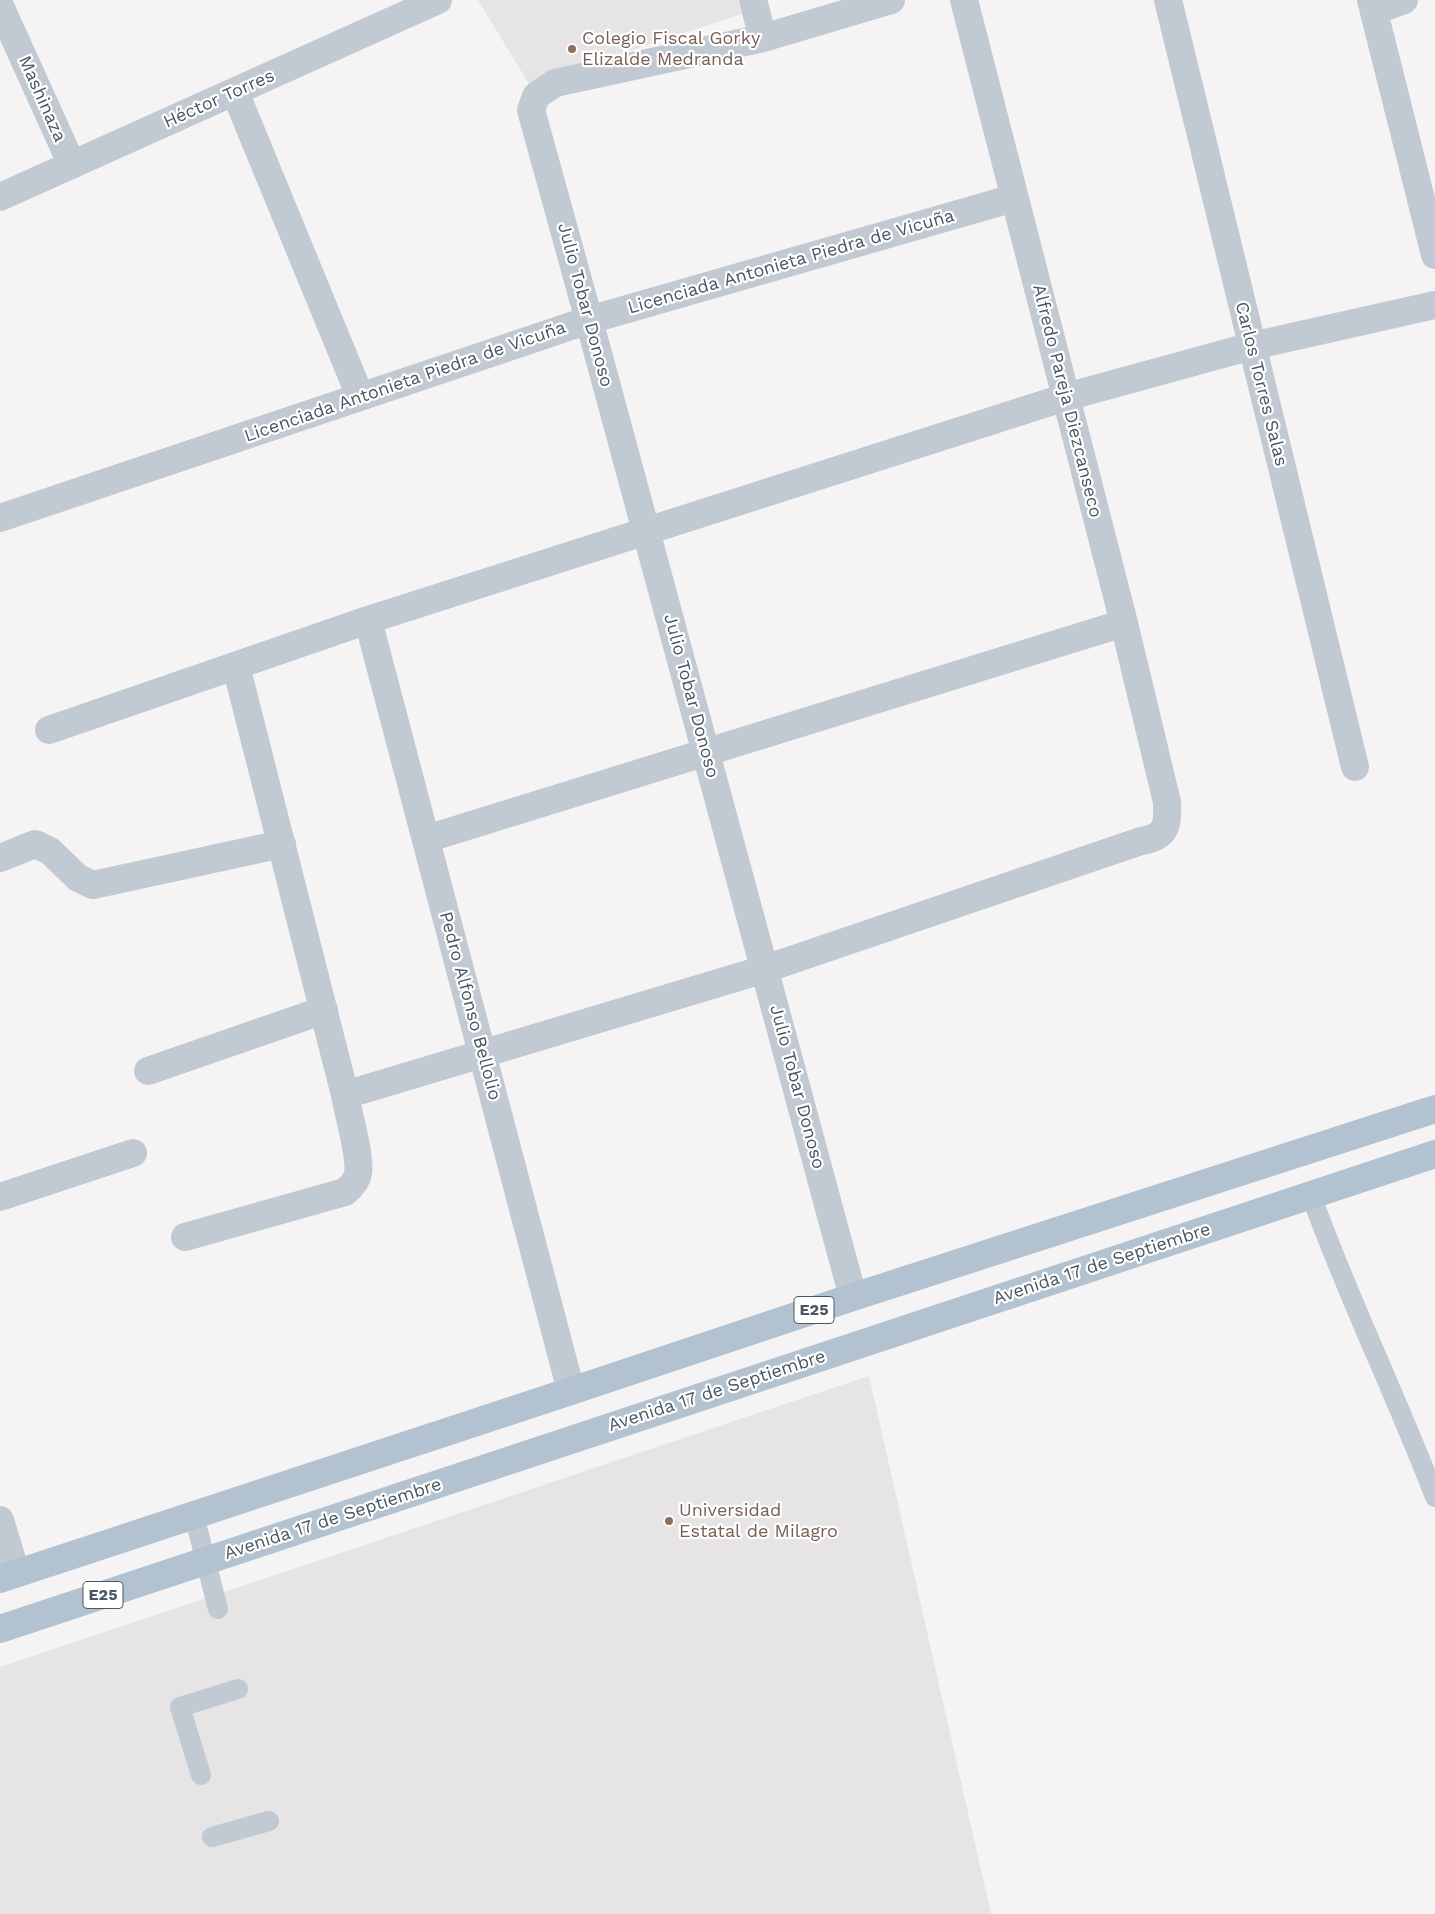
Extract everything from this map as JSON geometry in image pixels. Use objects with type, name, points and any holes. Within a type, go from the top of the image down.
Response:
[{"type":"main road","name":"E25","points":[[8,1576],[571,1392],[853,1297],[1435,1109]]},
{"type":"main road","name":"Avenida 17 de Septiembre","points":[[0,1629],[1435,1154]]},
{"type":"street","name":"Héctor Torres","points":[[0,197],[438,0]]},
{"type":"street","points":[[753,0],[763,38],[891,0]]},
{"type":"street","name":"Alfredo Pareja Diezcanseco","points":[[345,1095],[765,969],[1141,841],[1151,840],[1158,837],[1168,822],[1167,802],[1124,623],[964,0]]},
{"type":"street","name":"Carlos Torres Salas","points":[[1168,0],[1355,767]]},
{"type":"street","points":[[1404,0],[1373,6],[1434,245]]},
{"type":"street","name":"Mashinaza","points":[[0,6],[72,165]]},
{"type":"street","name":"Julio Tobar Donoso","points":[[763,38],[555,83],[536,96],[531,110],[853,1297]]},
{"type":"street","points":[[235,92],[360,396]]},
{"type":"street","name":"Licenciada Antonieta Piedra de Vicuña","points":[[0,518],[589,320],[1014,198]]},
{"type":"street","points":[[49,730],[368,620],[1066,397],[1252,346],[1435,305]]},
{"type":"street","name":"Pedro Alfonso Bellolio","points":[[368,620],[571,1392]]},
{"type":"street","points":[[426,839],[1124,623]]},
{"type":"street","points":[[185,1236],[345,1192],[354,1184],[358,1173],[345,1095],[236,666]]},
{"type":"street","points":[[0,858],[35,844],[50,851],[78,878],[93,884],[282,844]]},
{"type":"street","points":[[148,1071],[324,1010]]},
{"type":"street","points":[[0,1198],[133,1154]]},
{"type":"street","points":[[0,1520],[8,1576]]},
{"type":"lane","points":[[1311,1196],[1331,1252],[1409,1430],[1435,1497]]},
{"type":"lane","points":[[194,1515],[218,1609]]},
{"type":"lane","points":[[201,1775],[180,1707],[238,1689]]},
{"type":"lane","points":[[212,1837],[268,1821]]},
{"type":"shaded area","name":"Colegio Fiscal Gorky Elizalde Medranda","points":[[478,0],[738,0],[742,14],[529,84]]},
{"type":"shaded area","name":"Universidad Estatal de Milagro","points":[[869,1376],[991,1914],[0,1914],[0,1667]]},
{"type":"place","name":"Colegio Fiscal Gorky Elizalde Medranda","points":[[572,49]]},
{"type":"place","name":"Universidad Estatal de Milagro","points":[[669,1521]]}]
